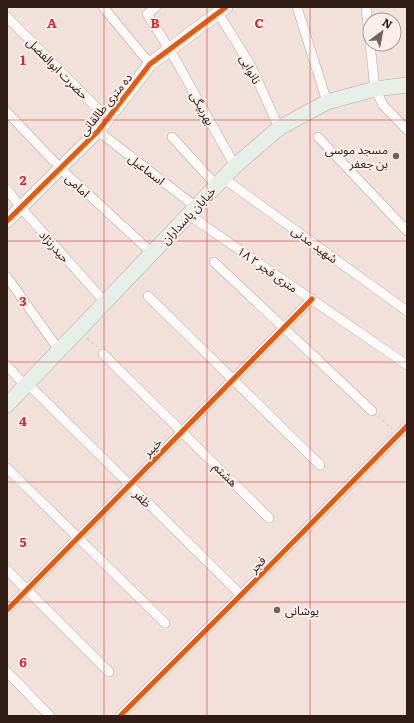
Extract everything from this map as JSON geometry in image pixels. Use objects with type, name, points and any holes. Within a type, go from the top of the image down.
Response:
[{"type":"main road","name":"خیابان پاسداران","points":[[7,405],[235,166],[279,128],[327,102],[375,89],[407,85]]},
{"type":"street","points":[[103,7],[150,64]]},
{"type":"street","name":"بهربیگی","points":[[156,7],[147,14],[170,50],[235,166]]},
{"type":"street","points":[[297,7],[327,102]]},
{"type":"street","points":[[366,7],[375,89],[383,105],[407,130]]},
{"type":"street","name":"ده متری طالقانی","points":[[7,221],[98,131],[150,64],[222,10]]},
{"type":"street","name":"نانوایی","points":[[222,10],[251,66],[279,128]]},
{"type":"street","name":"حضرت ابوالفضل","points":[[7,17],[108,119]]},
{"type":"street","name":"امامی","points":[[7,112],[60,169],[152,253]]},
{"type":"street","name":"اسماعیل","points":[[98,131],[193,211]]},
{"type":"street","name":"شهید مدنی","points":[[172,137],[220,182],[407,310]]},
{"type":"street","points":[[318,137],[407,231]]},
{"type":"street","name":"حیدرنژاد","points":[[7,189],[21,208],[105,302]]},
{"type":"street","name":"۱۸ متری فجر ۲","points":[[193,211],[312,299],[407,365]]},
{"type":"street","points":[[214,262],[372,411]]},
{"type":"street","points":[[7,277],[59,350]]},
{"type":"street","points":[[148,296],[320,465]]},
{"type":"street","name":"خیبر","points":[[7,610],[312,299]]},
{"type":"street","name":"هشتم","points":[[103,354],[269,518]]},
{"type":"street","name":"ظفر","points":[[8,368],[129,484],[241,595]]},
{"type":"street","name":"فجر","points":[[120,716],[407,426]]},
{"type":"street","points":[[7,468],[165,623]]},
{"type":"street","points":[[7,570],[109,672]]},
{"type":"street","points":[[7,672],[50,716]]},
{"type":"path","points":[[79,330],[103,354]]},
{"type":"path","points":[[372,411],[398,434]]},
{"type":"cycle path","points":[[7,221],[98,131],[150,64],[226,7]]},
{"type":"cycle path","points":[[7,610],[312,299]]},
{"type":"cycle path","points":[[120,716],[407,426]]},
{"type":"place","name":"مسجد موسی بن جعفر","points":[[396,156]]},
{"type":"place","name":"یوشانی","points":[[277,610]]}]
